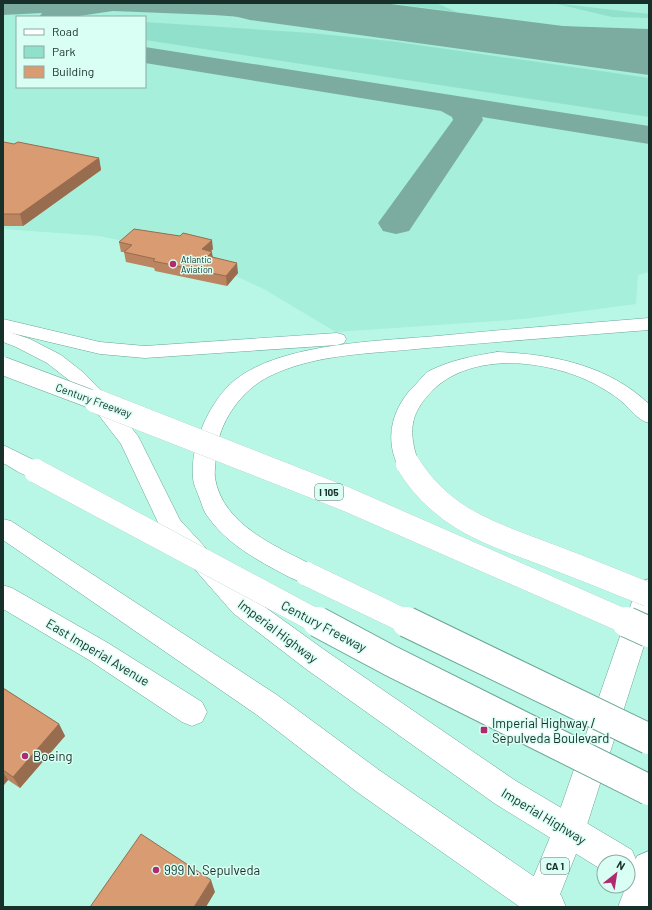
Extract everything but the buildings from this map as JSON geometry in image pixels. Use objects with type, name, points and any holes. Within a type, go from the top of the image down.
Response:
[{"type":"main road","points":[[649,324],[506,335],[330,352],[292,361],[263,372],[242,385],[229,401],[212,427],[206,443],[204,478],[216,511],[233,529],[257,548],[307,574],[649,739]]},
{"type":"main road","points":[[3,325],[100,348],[146,352],[469,332],[506,335]]},
{"type":"main road","name":"Imperial Highway","points":[[3,336],[23,343],[54,359],[77,377],[93,395],[130,441],[171,526],[242,605],[316,660],[504,792],[569,831],[638,877]]},
{"type":"main road","points":[[649,416],[637,404],[613,386],[574,369],[542,360],[501,358],[476,361],[455,367],[436,376],[421,387],[410,402],[401,424],[403,450],[408,464],[417,480],[431,494],[465,520],[500,536],[649,595]]},
{"type":"main road","name":"Century Freeway","points":[[3,366],[175,430],[346,500],[649,632]]},
{"type":"main road","name":"Century Freeway","points":[[3,453],[158,538],[391,661],[649,790]]},
{"type":"main road","points":[[6,533],[267,705],[368,781],[542,905]]},
{"type":"main road","name":"CA 1","points":[[542,905],[569,831],[649,590]]},
{"type":"main road","name":"East Imperial Avenue","points":[[3,596],[73,636],[145,680],[192,712]]},
{"type":"shaded area","points":[[3,3],[649,3],[649,272],[638,275],[636,304],[523,319],[336,332],[262,288],[186,254],[99,236],[3,229],[3,195],[31,147],[3,141]]},
{"type":"green space","points":[[389,3],[436,3],[457,12]]},
{"type":"green space","points":[[553,3],[649,14],[649,18],[612,17]]},
{"type":"green space","points":[[146,22],[311,33],[390,41],[649,78],[649,117],[146,40]]},
{"type":"taxiway","points":[[3,8],[87,5]]},
{"type":"taxiway","points":[[54,16],[81,8],[97,6],[177,6],[287,13],[471,32]]},
{"type":"taxiway","points":[[435,24],[532,32],[649,36]]},
{"type":"taxiway","points":[[146,55],[448,103]]},
{"type":"taxiway","points":[[396,223],[468,120],[466,112],[448,103]]},
{"type":"taxiway","points":[[448,103],[649,135]]},
{"type":"runway","points":[[250,3],[649,56]]},
{"type":"place","name":"Atlantic Aviation","points":[[173,264]]},
{"type":"place","name":"Imperial Highway / Sepulveda Boulevard","points":[[484,730]]},
{"type":"place","name":"Boeing","points":[[25,756]]},
{"type":"place","name":"999 N. Sepulveda","points":[[156,870]]}]
